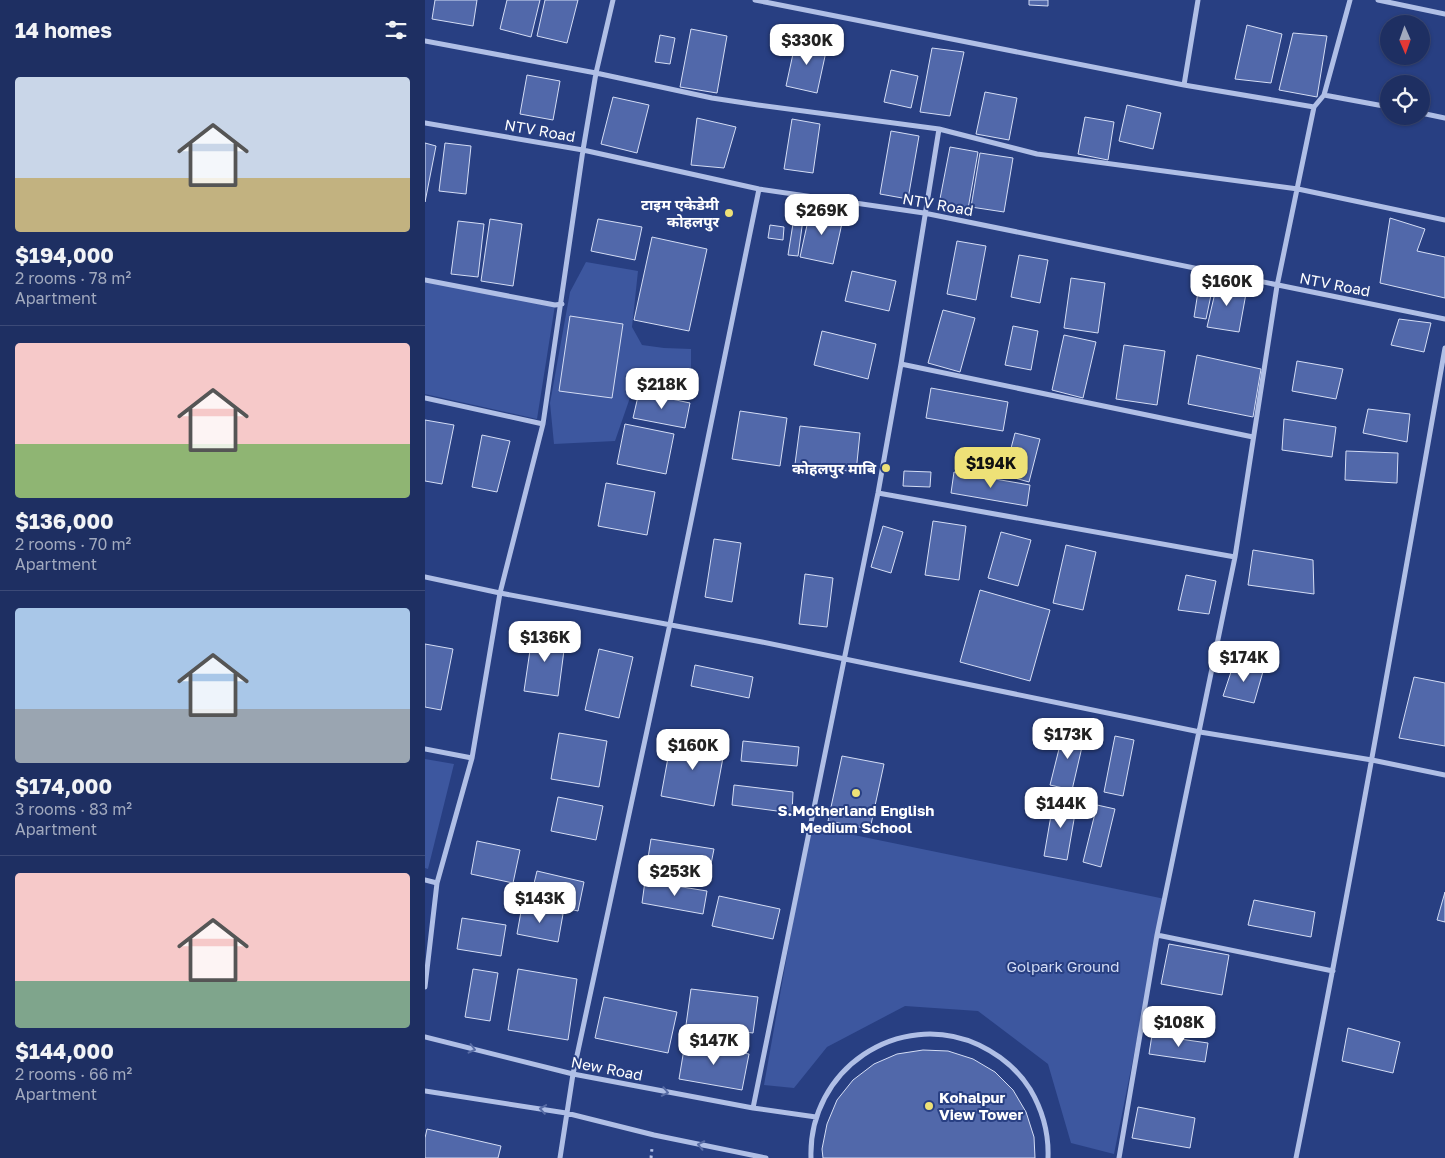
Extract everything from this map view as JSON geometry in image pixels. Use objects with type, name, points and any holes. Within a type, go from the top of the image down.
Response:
[{"type":"street","points":[[425,987],[437,882],[472,758],[500,593],[543,424],[583,150],[596,74],[613,0]]},
{"type":"street","points":[[755,0],[770,1],[1184,85],[1314,107]]},
{"type":"street","points":[[1184,85],[1198,0]]},
{"type":"street","points":[[1119,1158],[1157,935],[1235,557],[1277,286],[1314,107],[1324,95],[1349,0]]},
{"type":"street","points":[[1379,0],[1445,14]]},
{"type":"street","points":[[425,41],[712,98],[758,106],[939,129],[1037,154],[1298,189],[1445,220]]},
{"type":"street","points":[[1324,95],[1380,105]]},
{"type":"street","points":[[1430,115],[1445,118]]},
{"type":"street","name":"NTV Road","points":[[425,123],[583,150],[759,189],[924,213],[1445,319]]},
{"type":"street","points":[[753,1108],[878,493],[939,129]]},
{"type":"street","points":[[560,1158],[573,1074],[671,624],[759,189]]},
{"type":"street","points":[[425,280],[555,305],[562,304]]},
{"type":"street","points":[[1296,1158],[1372,760],[1445,348]]},
{"type":"street","points":[[901,364],[1253,437]]},
{"type":"street","points":[[425,398],[543,424]]},
{"type":"street","points":[[878,493],[1235,557]]},
{"type":"street","points":[[425,576],[500,593],[671,624],[1200,732],[1372,760],[1445,775]]},
{"type":"street","points":[[425,749],[472,758]]},
{"type":"street","points":[[425,880],[437,882]]},
{"type":"street","points":[[1157,935],[1333,972]]},
{"type":"street","points":[[811,1158],[812,1133],[816,1117],[825,1095],[838,1076],[862,1055],[875,1047],[898,1038],[921,1034],[945,1035],[968,1040],[989,1050],[1008,1064],[1025,1081],[1037,1101],[1045,1123],[1048,1158]]},
{"type":"street","name":"New Road","points":[[425,1037],[573,1074],[753,1108],[816,1117]]},
{"type":"street","points":[[425,1091],[566,1113],[654,1135],[762,1158]]},
{"type":"green space","points":[[586,262],[638,271],[632,327],[642,345],[691,349],[691,400],[634,386],[615,441],[554,444],[550,403],[570,292]]},
{"type":"green space","points":[[425,282],[555,305],[537,419],[425,394]]},
{"type":"green space","points":[[425,759],[454,764],[428,869],[425,868]]},
{"type":"green space","name":"Golpark Ground","points":[[810,826],[1165,899],[1114,1154],[1071,1143],[1048,1064],[978,1011],[905,1006],[827,1047],[794,1088],[764,1085]]},
{"type":"building","points":[[435,0],[477,0],[473,26],[432,19]]},
{"type":"building","points":[[507,0],[540,0],[531,37],[500,29]]},
{"type":"building","points":[[545,0],[578,0],[567,43],[537,36]]},
{"type":"building","points":[[1029,0],[1048,0],[1048,6],[1029,5]]},
{"type":"building","points":[[1247,25],[1282,34],[1271,83],[1235,79]]},
{"type":"building","points":[[691,29],[727,36],[717,93],[680,87]]},
{"type":"building","points":[[1293,33],[1327,36],[1317,97],[1279,90]]},
{"type":"building","points":[[660,35],[675,38],[670,64],[655,62]]},
{"type":"building","points":[[796,40],[827,47],[817,93],[786,86]]},
{"type":"building","points":[[932,48],[964,52],[950,116],[920,112]]},
{"type":"building","points":[[891,70],[918,76],[911,108],[884,102]]},
{"type":"building","points":[[527,75],[560,81],[553,120],[520,114]]},
{"type":"building","points":[[985,92],[1017,98],[1009,140],[976,134]]},
{"type":"building","points":[[613,97],[649,105],[637,153],[601,144]]},
{"type":"building","points":[[1127,105],[1161,113],[1153,149],[1119,141]]},
{"type":"building","points":[[1085,117],[1114,122],[1108,160],[1078,154]]},
{"type":"building","points":[[697,118],[736,127],[724,168],[691,165]]},
{"type":"building","points":[[792,119],[820,124],[813,173],[784,169]]},
{"type":"building","points":[[891,131],[919,136],[908,199],[880,194]]},
{"type":"building","points":[[425,143],[436,146],[425,202]]},
{"type":"building","points":[[445,143],[471,146],[466,194],[439,191]]},
{"type":"building","points":[[950,147],[978,152],[968,209],[939,204]]},
{"type":"building","points":[[980,153],[1013,158],[1004,212],[971,207]]},
{"type":"building","points":[[811,207],[844,214],[833,264],[800,257]]},
{"type":"building","points":[[795,211],[804,212],[798,256],[788,255]]},
{"type":"building","points":[[1390,218],[1425,229],[1417,251],[1445,257],[1445,298],[1380,283]]},
{"type":"building","points":[[490,219],[522,224],[513,286],[481,281]]},
{"type":"building","points":[[598,219],[642,227],[635,260],[591,251]]},
{"type":"building","points":[[458,221],[484,224],[478,277],[451,274]]},
{"type":"building","points":[[770,225],[784,227],[783,240],[768,238]]},
{"type":"building","points":[[652,237],[707,249],[689,331],[634,320]]},
{"type":"building","points":[[957,241],[986,246],[976,300],[947,294]]},
{"type":"building","points":[[1019,255],[1048,260],[1040,303],[1011,297]]},
{"type":"building","points":[[852,271],[896,281],[889,311],[845,301]]},
{"type":"building","points":[[1071,278],[1105,283],[1098,333],[1064,328]]},
{"type":"building","points":[[1218,280],[1247,288],[1239,332],[1207,327]]},
{"type":"building","points":[[1198,292],[1211,295],[1206,319],[1194,317]]},
{"type":"building","points":[[943,310],[975,318],[960,372],[928,363]]},
{"type":"building","points":[[570,316],[623,324],[612,398],[559,391]]},
{"type":"building","points":[[1399,319],[1431,323],[1424,352],[1391,345]]},
{"type":"building","points":[[1013,326],[1038,331],[1031,370],[1005,365]]},
{"type":"building","points":[[822,331],[876,344],[868,379],[814,365]]},
{"type":"building","points":[[1064,335],[1096,342],[1083,398],[1052,390]]},
{"type":"building","points":[[1124,345],[1165,351],[1157,405],[1116,399]]},
{"type":"building","points":[[1197,355],[1261,369],[1253,417],[1188,404]]},
{"type":"building","points":[[1297,361],[1343,369],[1336,399],[1292,391]]},
{"type":"building","points":[[931,388],[1008,402],[1003,431],[926,418]]},
{"type":"building","points":[[639,392],[690,403],[685,428],[633,418]]},
{"type":"building","points":[[1368,409],[1410,414],[1407,442],[1363,433]]},
{"type":"building","points":[[740,411],[787,418],[780,466],[732,459]]},
{"type":"building","points":[[1284,419],[1336,427],[1332,457],[1282,450]]},
{"type":"building","points":[[425,420],[454,425],[442,484],[425,481]]},
{"type":"building","points":[[625,424],[674,434],[666,474],[617,464]]},
{"type":"building","points":[[800,426],[860,433],[856,472],[795,464]]},
{"type":"building","points":[[1015,433],[1040,439],[1029,482],[1004,475]]},
{"type":"building","points":[[482,435],[510,441],[497,492],[472,487]]},
{"type":"building","points":[[1346,451],[1398,453],[1397,483],[1345,480]]},
{"type":"building","points":[[904,471],[931,472],[930,487],[903,486]]},
{"type":"building","points":[[954,472],[1030,485],[1027,506],[951,493]]},
{"type":"building","points":[[606,483],[655,492],[647,535],[598,526]]},
{"type":"building","points":[[933,521],[966,526],[959,580],[925,575]]},
{"type":"building","points":[[883,526],[903,532],[891,573],[871,567]]},
{"type":"building","points":[[1001,532],[1031,540],[1018,586],[988,578]]},
{"type":"building","points":[[714,539],[741,543],[732,602],[705,597]]},
{"type":"building","points":[[1066,545],[1096,552],[1083,610],[1053,603]]},
{"type":"building","points":[[1253,550],[1313,560],[1314,594],[1248,585]]},
{"type":"building","points":[[805,574],[833,578],[827,627],[799,624]]},
{"type":"building","points":[[1186,575],[1216,581],[1209,614],[1178,610]]},
{"type":"building","points":[[980,590],[1050,610],[1030,681],[960,662]]},
{"type":"building","points":[[533,630],[566,635],[558,696],[524,691]]},
{"type":"building","points":[[425,644],[453,649],[441,710],[425,707]]},
{"type":"building","points":[[599,649],[633,657],[619,718],[585,710]]},
{"type":"building","points":[[1234,663],[1264,668],[1254,703],[1223,696]]},
{"type":"building","points":[[695,665],[753,677],[749,698],[691,686]]},
{"type":"building","points":[[1414,677],[1445,683],[1445,746],[1399,738]]},
{"type":"building","points":[[1064,729],[1085,734],[1072,790],[1050,785]]},
{"type":"building","points":[[559,733],[607,741],[599,787],[551,779]]},
{"type":"building","points":[[672,736],[725,747],[714,806],[661,796]]},
{"type":"building","points":[[1115,736],[1134,740],[1123,796],[1104,792]]},
{"type":"building","points":[[743,741],[799,747],[797,766],[741,761]]},
{"type":"building","name":"S.Motherland English Medium School","points":[[842,756],[884,764],[870,829],[828,821]]},
{"type":"building","points":[[734,785],[793,792],[792,813],[732,805]]},
{"type":"building","points":[[558,797],[603,806],[596,840],[551,831]]},
{"type":"building","points":[[1054,798],[1077,802],[1067,860],[1044,856]]},
{"type":"building","points":[[1097,805],[1115,809],[1101,867],[1083,862]]},
{"type":"building","points":[[651,839],[714,849],[710,869],[648,858]]},
{"type":"building","points":[[477,841],[520,850],[513,883],[471,874]]},
{"type":"building","points":[[537,871],[584,882],[578,911],[530,900]]},
{"type":"building","points":[[645,881],[707,891],[703,914],[642,903]]},
{"type":"building","points":[[1445,892],[1445,922],[1437,920]]},
{"type":"building","points":[[719,896],[780,909],[773,939],[712,926]]},
{"type":"building","points":[[1254,900],[1315,912],[1311,937],[1248,925]]},
{"type":"building","points":[[522,906],[563,914],[558,942],[517,934]]},
{"type":"building","points":[[462,918],[506,925],[501,956],[457,949]]},
{"type":"building","points":[[1169,944],[1229,955],[1222,995],[1161,984]]},
{"type":"building","points":[[473,969],[498,973],[490,1021],[465,1017]]},
{"type":"building","points":[[518,969],[577,979],[568,1040],[508,1030]]},
{"type":"building","points":[[691,989],[758,997],[753,1033],[686,1025]]},
{"type":"building","points":[[604,997],[677,1012],[668,1053],[595,1038]]},
{"type":"building","points":[[1348,1028],[1400,1042],[1393,1073],[1342,1061]]},
{"type":"building","points":[[1152,1035],[1208,1043],[1205,1062],[1149,1054]]},
{"type":"building","points":[[685,1043],[749,1054],[742,1090],[679,1079]]},
{"type":"building","name":"Kohalpur View Tower","points":[[923,1050],[948,1051],[973,1059],[995,1072],[1013,1090],[1026,1112],[1034,1137],[1035,1158],[823,1158],[822,1149],[827,1124],[837,1100],[853,1080],[874,1064],[897,1054]]},
{"type":"building","points":[[1138,1107],[1195,1118],[1190,1148],[1132,1138]]},
{"type":"building","points":[[427,1129],[501,1146],[498,1158],[425,1158]]},
{"type":"place","name":"टाइम एकेडेमी कोहलपुर","points":[[729,213]]},
{"type":"place","name":"कोहलपुर माबि","points":[[886,468]]},
{"type":"place","name":"S.Motherland English Medium School","points":[[856,793]]},
{"type":"place","name":"Kohalpur View Tower","points":[[929,1106]]}]
